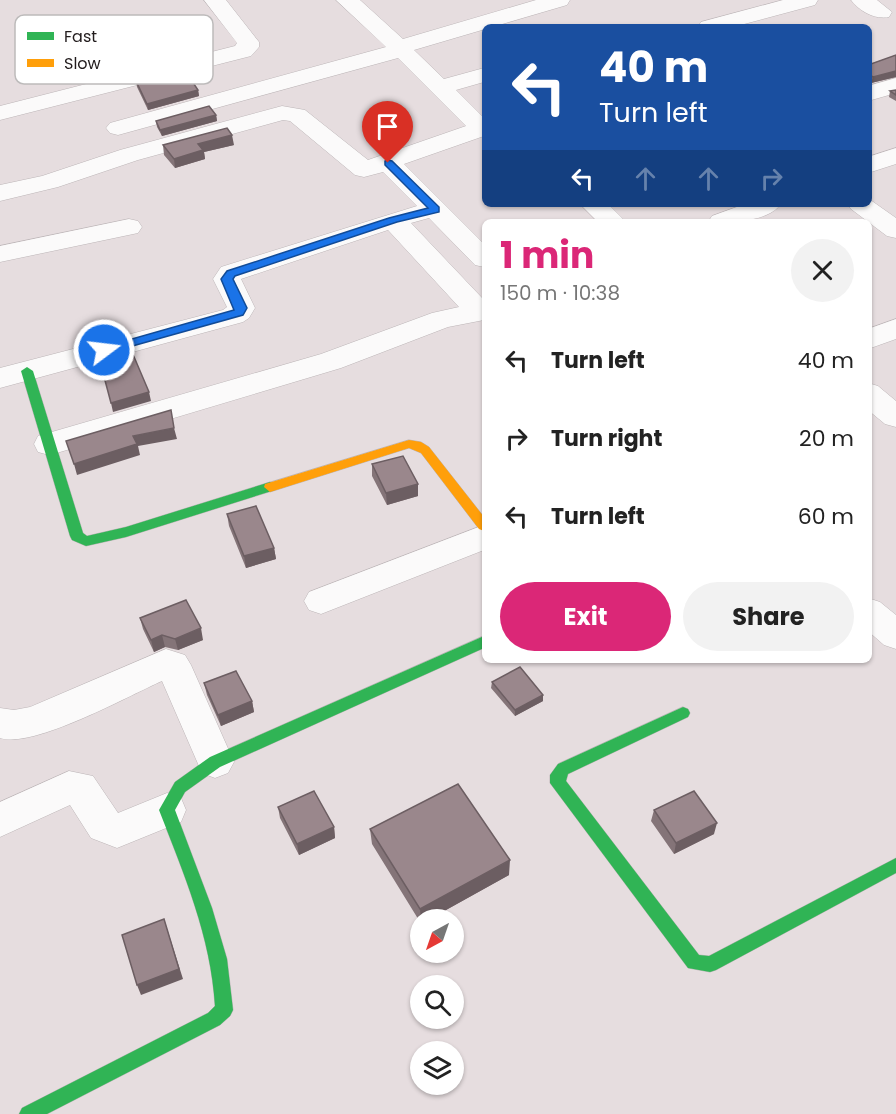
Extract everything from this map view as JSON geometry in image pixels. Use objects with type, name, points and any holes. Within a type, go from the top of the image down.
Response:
[{"type":"street","points":[[213,59],[243,51],[248,47],[248,42],[215,0]]},
{"type":"street","points":[[346,0],[482,127]]},
{"type":"street","points":[[118,128],[400,48],[484,14],[559,0]]},
{"type":"street","points":[[744,0],[762,13]]},
{"type":"street","points":[[720,24],[807,0]]},
{"type":"street","points":[[862,0],[881,12]]},
{"type":"street","points":[[440,87],[482,76]]},
{"type":"street","points":[[0,113],[117,84]]},
{"type":"street","points":[[872,93],[896,85]]},
{"type":"street","points":[[94,90],[134,153]]},
{"type":"street","points":[[0,193],[49,182],[134,153],[290,112],[297,115],[358,168],[364,170],[482,128]]},
{"type":"street","points":[[872,164],[896,155]]},
{"type":"street","points":[[388,163],[482,257]]},
{"type":"street","points":[[596,207],[610,219]]},
{"type":"street","points":[[729,219],[760,207]]},
{"type":"street","points":[[864,207],[896,230]]},
{"type":"street","points":[[0,378],[233,316],[241,308],[227,279],[231,273],[393,220],[435,209]]},
{"type":"street","points":[[393,220],[482,311]]},
{"type":"street","points":[[0,254],[129,227]]},
{"type":"street","points":[[49,444],[331,361],[442,319],[482,311]]},
{"type":"street","points":[[872,338],[896,328]]},
{"type":"street","points":[[27,371],[77,536],[86,541],[126,532],[409,444],[417,445],[425,450],[482,523]]},
{"type":"street","points":[[872,396],[896,417]]},
{"type":"street","points":[[321,601],[482,538]]},
{"type":"street","points":[[872,614],[896,635]]},
{"type":"street","points":[[28,1114],[214,1018],[224,1010],[225,997],[212,938],[167,810],[172,795],[186,780],[215,762],[482,643]]},
{"type":"street","points":[[0,723],[7,726],[21,725],[38,720],[166,663],[173,665],[215,762]]},
{"type":"street","points":[[683,713],[563,769],[558,775],[558,783],[694,962],[710,964],[896,865]]},
{"type":"street","points":[[0,820],[75,786],[81,788],[105,826],[111,830],[117,831],[167,810]]},
{"type":"building","points":[[896,55],[896,71],[873,77],[872,64]]},
{"type":"building","points":[[137,84],[194,84],[198,90],[147,104]]},
{"type":"building","points":[[209,106],[216,115],[160,130],[156,121]]},
{"type":"building","points":[[227,128],[232,135],[198,144],[203,150],[174,159],[163,145]]},
{"type":"building","points":[[129,345],[149,392],[111,403],[98,354]]},
{"type":"building","points":[[171,410],[174,428],[133,436],[137,444],[74,464],[66,441]]},
{"type":"building","points":[[403,456],[418,484],[386,493],[372,464]]},
{"type":"building","points":[[256,506],[274,548],[244,556],[227,514]]},
{"type":"building","points":[[186,600],[201,628],[175,639],[162,635],[151,640],[140,618]]},
{"type":"building","points":[[520,667],[543,695],[515,710],[492,682]]},
{"type":"building","points":[[236,671],[252,701],[218,715],[204,683]]},
{"type":"building","points":[[458,784],[510,860],[420,909],[370,829]]},
{"type":"building","points":[[314,791],[334,827],[297,844],[278,807]]},
{"type":"building","points":[[694,791],[717,823],[676,843],[654,810]]},
{"type":"building","points":[[164,919],[179,969],[137,985],[122,935]]},
{"type":"traffic: fast","points":[[27,371],[77,536],[86,541],[126,532],[270,487]]},
{"type":"traffic: fast","points":[[28,1114],[214,1019],[224,1010],[222,984],[212,933],[167,810],[180,787],[215,762],[482,643]]},
{"type":"traffic: fast","points":[[683,713],[563,769],[558,775],[558,783],[694,962],[710,964],[896,865]]},
{"type":"traffic: slow","points":[[270,487],[409,444],[417,445],[425,450],[482,523]]},
{"type":"route","points":[[104,350],[233,316],[241,308],[227,279],[231,273],[393,220],[435,209],[388,163]]}]
